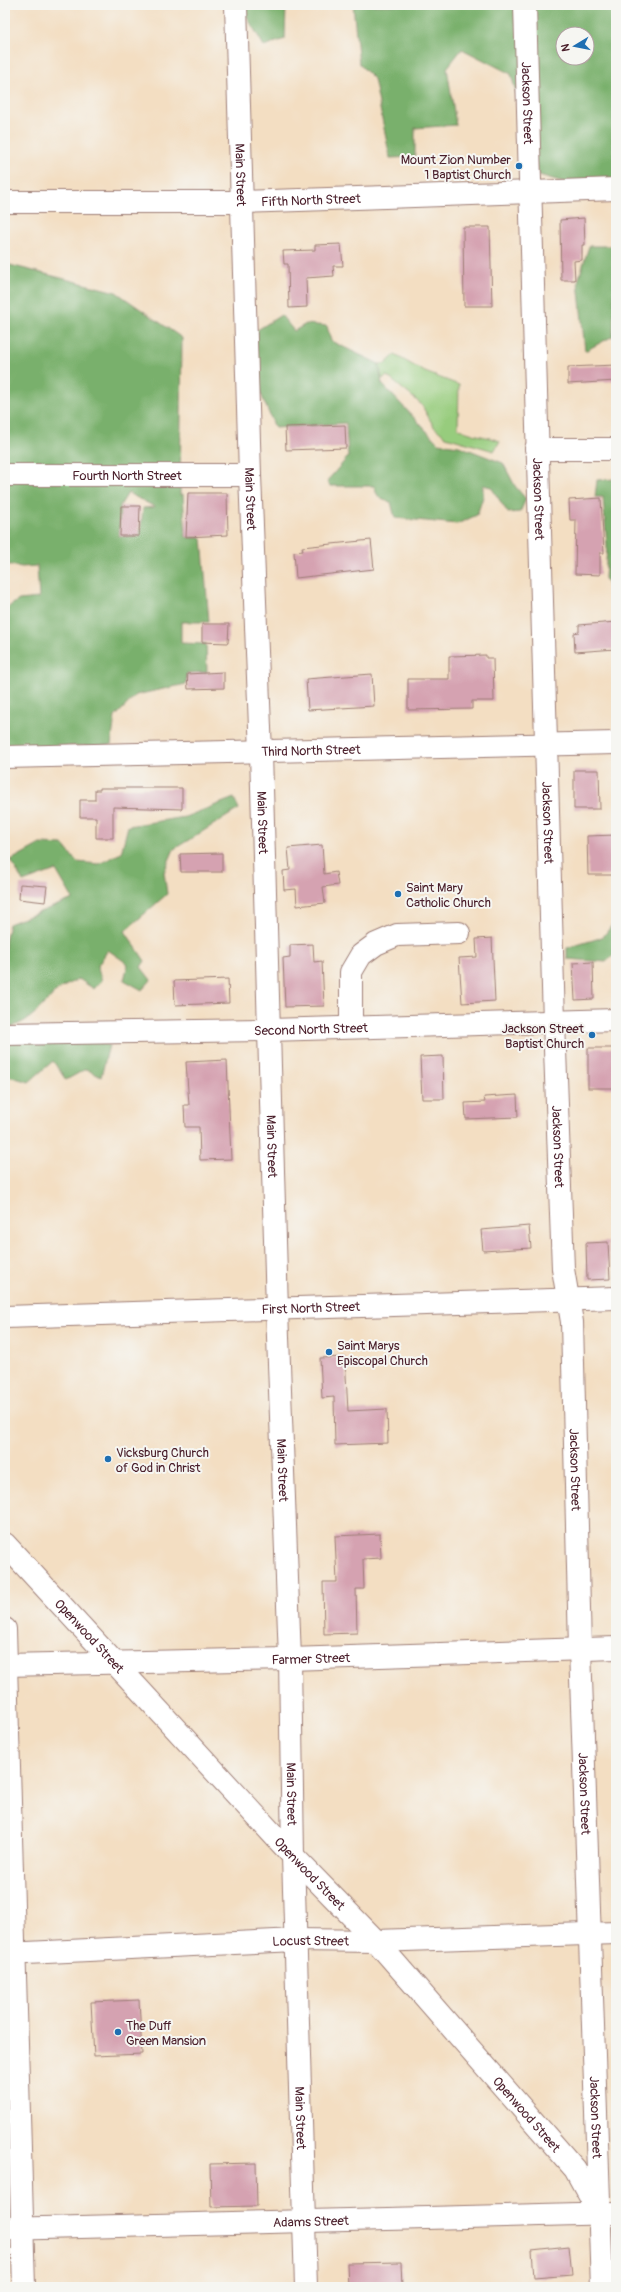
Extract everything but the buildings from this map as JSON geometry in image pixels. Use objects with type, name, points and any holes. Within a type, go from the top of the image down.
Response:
[{"type":"street","name":"Main Street","points":[[236,5],[250,475],[261,753],[277,1310],[290,1659],[293,1856],[306,2287]]},
{"type":"street","name":"Jackson Street","points":[[525,5],[531,192],[536,449],[562,1268],[572,1322],[580,1649],[590,1934],[608,2214],[602,2287]]},
{"type":"street","name":"Fifth North Street","points":[[5,202],[243,202],[616,189]]},
{"type":"street","points":[[536,449],[616,449]]},
{"type":"street","name":"Fourth North Street","points":[[5,475],[250,475]]},
{"type":"street","name":"Third North Street","points":[[5,757],[261,753],[616,743]]},
{"type":"street","points":[[351,1027],[351,972],[362,955],[376,944],[397,935],[459,933]]},
{"type":"street","name":"Second North Street","points":[[5,1034],[269,1030],[616,1020]]},
{"type":"street","name":"First North Street","points":[[5,1317],[277,1310],[616,1298]]},
{"type":"street","name":"Openwood Street","points":[[5,1544],[293,1856],[376,1940],[575,2169],[608,2214]]},
{"type":"street","points":[[5,1629],[14,2229],[24,2287]]},
{"type":"street","name":"Farmer Street","points":[[5,1665],[290,1659],[616,1648]]},
{"type":"street","name":"Locust Street","points":[[10,1954],[296,1940],[376,1940],[616,1933]]},
{"type":"street","name":"Adams Street","points":[[14,2229],[608,2214]]},
{"type":"green space","points":[[240,5],[286,5],[285,39],[264,46]]},
{"type":"green space","points":[[353,5],[616,5],[616,197],[539,175],[511,74],[462,49],[447,68],[456,125],[415,128],[415,157],[390,158],[374,79],[359,64]]},
{"type":"green space","points":[[589,246],[616,246],[613,336],[585,351],[578,281]]},
{"type":"green space","points":[[5,261],[10,265],[116,292],[182,338],[180,495],[183,494],[186,537],[202,538],[209,622],[181,622],[181,643],[206,644],[207,672],[187,673],[186,684],[136,695],[115,717],[111,745],[9,748],[5,745],[5,609],[19,600],[39,598],[37,566],[22,567],[5,564]],"holes":[[[128,493],[155,507],[143,508],[140,537],[119,536],[120,506]]]},
{"type":"green space","points":[[281,315],[294,331],[306,324],[327,326],[331,341],[379,364],[382,384],[438,443],[459,446],[503,463],[515,486],[526,499],[520,512],[508,513],[491,487],[483,485],[483,497],[477,515],[457,524],[395,518],[391,502],[380,497],[376,493],[374,486],[330,486],[327,481],[348,457],[346,423],[275,428],[252,372],[251,334]]},
{"type":"green space","points":[[395,355],[425,372],[459,385],[458,428],[500,441],[494,451],[446,437],[434,427],[421,404],[387,376],[382,379],[379,364],[385,364]]},
{"type":"green space","points":[[616,479],[616,604],[605,578],[607,546],[603,497],[595,497],[597,480]]},
{"type":"green space","points":[[234,798],[239,809],[174,849],[164,872],[167,894],[125,931],[145,961],[141,967],[151,980],[142,990],[124,980],[128,964],[108,950],[97,967],[102,980],[94,989],[79,979],[57,991],[29,1018],[15,1026],[5,1029],[5,942],[9,924],[73,899],[56,870],[23,882],[11,860],[40,844],[63,845],[77,862],[99,864],[121,853],[128,826],[185,817]]},
{"type":"green space","points":[[616,920],[616,953],[606,962],[567,959],[567,948],[603,937]]},
{"type":"green space","points":[[37,1032],[63,1033],[109,1045],[101,1077],[86,1069],[66,1080],[53,1061],[29,1082],[5,1075],[5,1046]]},
{"type":"place","name":"Mount Zion Number 1 Baptist Church","points":[[519,166]]},
{"type":"place","name":"Saint Mary Catholic Church","points":[[398,894]]},
{"type":"place","name":"Jackson Street Baptist Church","points":[[592,1035]]},
{"type":"place","name":"Saint Marys Episcopal Church","points":[[329,1352]]},
{"type":"place","name":"Vicksburg Church of God in Christ","points":[[108,1459]]},
{"type":"place","name":"The Duff Green Mansion","points":[[118,2032]]}]
